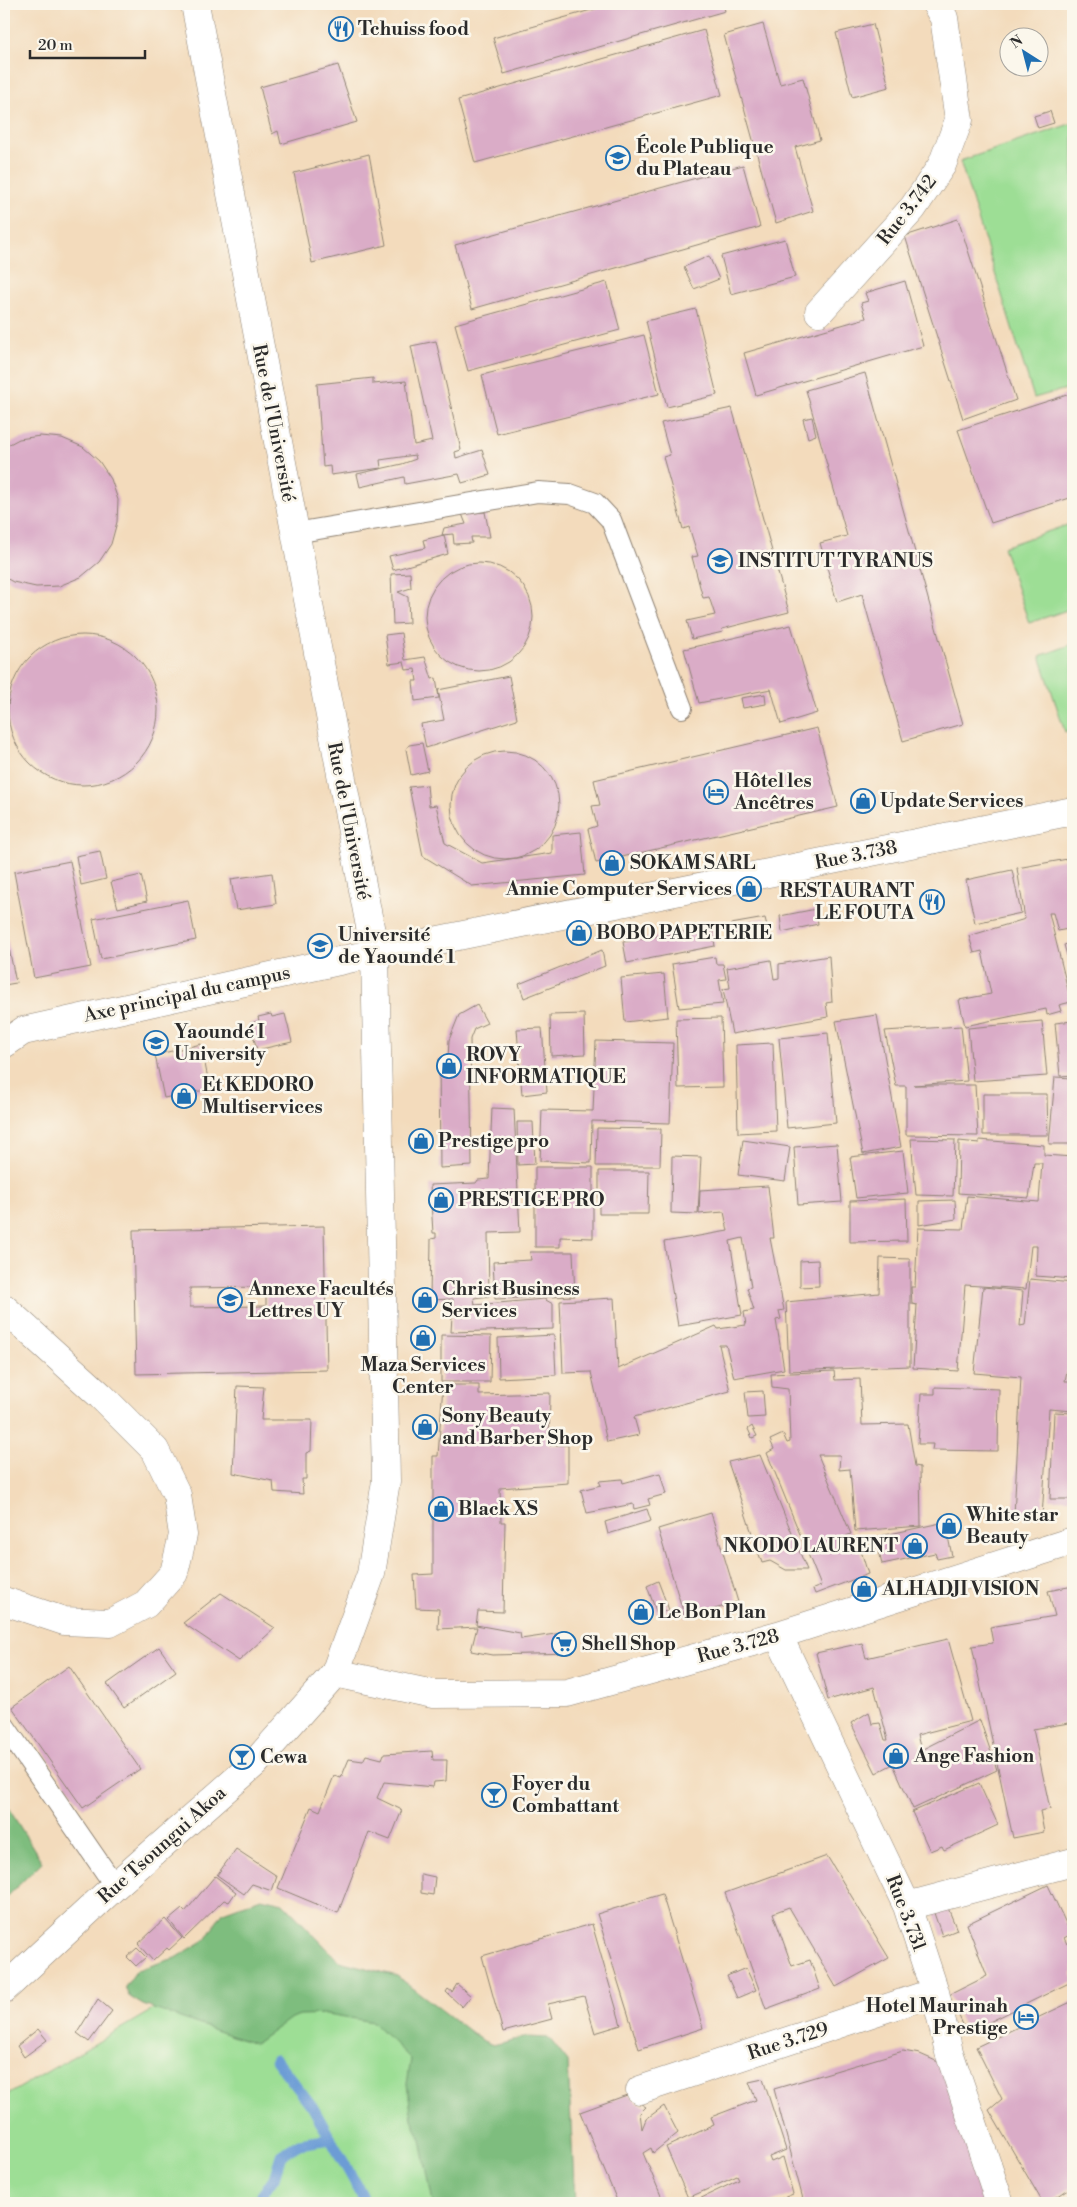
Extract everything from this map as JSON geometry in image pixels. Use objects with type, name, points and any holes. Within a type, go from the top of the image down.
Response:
[{"type":"street","name":"Rue de l'Université","points":[[195,4],[375,953],[386,1481],[371,1574],[335,1673]]},
{"type":"street","name":"Rue 3.742","points":[[819,312],[913,208],[942,165],[959,120],[944,18],[936,4]]},
{"type":"street","name":"Rue 3.738","points":[[375,953],[1073,811]]},
{"type":"street","name":"Axe principal du campus","points":[[4,1044],[23,1031],[375,953]]},
{"type":"street","points":[[4,1308],[101,1396],[155,1450],[177,1495],[184,1535],[174,1573],[146,1604],[110,1623],[64,1621],[4,1600]]},
{"type":"street","name":"Rue 3.728","points":[[335,1673],[433,1694],[567,1693],[778,1635],[1073,1541]]},
{"type":"street","name":"Rue 3.731","points":[[778,1635],[907,1906],[935,1992],[949,2052],[1000,2203]]},
{"type":"street","name":"Rue Tsoungui Akoa","points":[[4,1988],[115,1886],[254,1763],[335,1673]]},
{"type":"street","points":[[907,1906],[1073,1862]]},
{"type":"street","name":"Rue 3.729","points":[[640,2090],[935,1992]]},
{"type":"lane","points":[[295,533],[538,492],[570,494],[594,502],[611,520],[682,708]]},
{"type":"lane","points":[[4,1724],[115,1886]]},
{"type":"green space","points":[[1073,123],[1073,387],[1034,398],[960,161]]},
{"type":"green space","points":[[1073,523],[1073,608],[1029,623],[1003,547]]},
{"type":"green space","points":[[1073,644],[1073,729],[1065,732],[1040,656]]},
{"type":"green space","points":[[4,1801],[42,1862],[4,1900]]},
{"type":"green space","points":[[261,1898],[283,1903],[339,1961],[397,1976],[481,2040],[493,2045],[526,2037],[549,2038],[568,2062],[575,2203],[433,2203],[421,2140],[412,2119],[407,2084],[411,2059],[373,2022],[328,2014],[300,2015],[291,2018],[255,2044],[143,2005],[130,1997],[125,1987],[137,1970],[175,1958],[205,1940],[223,1912]]},
{"type":"green space","points":[[241,1958],[419,2044],[463,2203],[4,2203],[4,2097]]},
{"type":"building","points":[[612,4],[723,4],[725,11],[504,74],[493,38]]},
{"type":"building","points":[[763,24],[780,84],[803,78],[820,140],[795,147],[813,211],[776,223],[724,35]]},
{"type":"building","points":[[873,24],[889,87],[852,97],[836,33]]},
{"type":"building","points":[[704,30],[722,95],[475,163],[458,100]]},
{"type":"building","points":[[338,65],[357,122],[281,144],[278,131],[272,134],[260,87]]},
{"type":"building","points":[[1050,111],[1054,123],[1038,128],[1034,116]]},
{"type":"building","points":[[369,154],[386,245],[312,263],[294,173]]},
{"type":"building","points":[[743,165],[760,227],[472,309],[455,245]]},
{"type":"building","points":[[958,219],[1016,400],[963,419],[905,236]]},
{"type":"building","points":[[785,239],[795,277],[731,294],[721,256]]},
{"type":"building","points":[[709,256],[719,279],[694,289],[684,267]]},
{"type":"building","points":[[905,281],[923,346],[756,395],[744,353],[866,318],[861,303],[868,301],[865,293]]},
{"type":"building","points":[[607,282],[620,330],[468,371],[455,324]]},
{"type":"building","points":[[696,309],[717,395],[667,407],[646,321]]},
{"type":"building","points":[[644,335],[659,394],[497,434],[482,375]]},
{"type":"building","points":[[436,341],[461,450],[455,452],[456,458],[482,450],[490,475],[462,483],[459,474],[405,484],[404,477],[360,487],[357,474],[402,464],[416,459],[415,455],[380,460],[381,468],[331,475],[330,466],[323,467],[317,384],[373,378],[373,384],[406,381],[414,445],[432,441],[411,346]]},
{"type":"building","points":[[865,373],[963,724],[903,741],[862,594],[837,602],[820,543],[847,536],[806,390]]},
{"type":"building","points":[[1073,393],[1073,497],[991,523],[958,430]]},
{"type":"building","points":[[732,408],[789,612],[722,629],[723,632],[692,639],[687,621],[715,615],[709,597],[703,598],[692,557],[698,556],[689,527],[683,529],[663,457],[670,455],[661,423]]},
{"type":"building","points":[[812,417],[816,435],[808,438],[803,419]]},
{"type":"building","points":[[40,436],[62,438],[83,447],[99,461],[111,479],[118,500],[117,522],[111,544],[99,562],[81,577],[59,586],[36,587],[13,582],[4,577],[4,447],[19,439]]},
{"type":"building","points":[[485,512],[490,537],[471,537],[472,543],[454,544],[453,534],[442,535],[444,528],[466,524],[462,514]]},
{"type":"building","points":[[444,535],[448,554],[393,570],[389,556],[425,548],[423,540]]},
{"type":"building","points":[[479,563],[500,567],[517,579],[529,596],[533,617],[529,638],[517,655],[500,667],[479,671],[458,667],[441,655],[429,638],[425,617],[429,596],[441,579],[458,567]]},
{"type":"building","points":[[410,573],[411,588],[398,592],[408,597],[409,623],[393,624],[391,574]]},
{"type":"building","points":[[791,625],[817,713],[781,724],[771,689],[699,703],[684,649]]},
{"type":"building","points":[[401,633],[405,660],[425,657],[432,679],[436,678],[439,698],[415,701],[413,681],[417,681],[415,669],[406,670],[404,662],[389,664],[385,635]]},
{"type":"building","points":[[83,635],[112,641],[136,657],[152,681],[158,710],[152,739],[136,763],[112,779],[83,785],[54,779],[30,763],[14,739],[8,710],[14,681],[30,657],[54,641]]},
{"type":"building","points":[[509,676],[517,719],[426,748],[421,724],[444,720],[438,690]]},
{"type":"building","points":[[765,694],[766,704],[743,708],[741,698]]},
{"type":"building","name":"Hôtel les Ancêtres","points":[[817,728],[838,807],[596,863],[588,829],[597,826],[592,806],[600,805],[594,780]]},
{"type":"building","points":[[422,743],[428,771],[411,775],[406,749],[409,745]]},
{"type":"building","points":[[505,751],[526,755],[543,767],[555,784],[559,805],[555,826],[543,843],[526,855],[505,859],[484,855],[467,843],[455,826],[451,805],[455,784],[467,767],[484,755]]},
{"type":"building","points":[[427,785],[429,806],[436,805],[445,843],[482,863],[552,853],[552,835],[581,832],[585,875],[472,886],[423,856],[409,787]]},
{"type":"building","points":[[100,851],[106,879],[81,885],[76,856]]},
{"type":"building","points":[[1073,858],[1073,928],[1058,931],[1053,913],[1049,913],[1071,1002],[1059,1005],[1061,1011],[1047,1015],[1046,1009],[965,1026],[959,1000],[991,994],[982,951],[974,953],[969,936],[1025,919],[1017,868]]},
{"type":"building","points":[[70,861],[91,967],[34,978],[14,872]]},
{"type":"building","points":[[1012,870],[1021,913],[975,923],[966,880]]},
{"type":"building","points":[[272,873],[276,904],[236,910],[231,879]]},
{"type":"building","points":[[141,875],[147,901],[118,908],[111,882]]},
{"type":"building","points":[[188,900],[196,940],[101,959],[93,919]]},
{"type":"building","points":[[816,909],[818,924],[782,932],[780,916]]},
{"type":"building","points":[[765,918],[769,934],[733,941],[731,924]]},
{"type":"building","points":[[4,923],[16,983],[4,985]]},
{"type":"building","points":[[712,927],[715,946],[627,963],[623,942]]},
{"type":"building","points":[[1073,942],[1073,976],[1064,945]]},
{"type":"building","points":[[602,950],[605,966],[524,998],[519,984]]},
{"type":"building","points":[[829,956],[832,1002],[826,1003],[828,1017],[732,1034],[723,989],[730,988],[727,968],[771,960],[774,979],[779,978],[779,964]]},
{"type":"building","points":[[715,957],[716,964],[723,964],[726,979],[719,980],[723,1004],[679,1008],[672,964]]},
{"type":"building","points":[[664,974],[668,1017],[625,1022],[621,978]]},
{"type":"building","points":[[477,1005],[487,1023],[474,1029],[470,1039],[472,1166],[440,1168],[439,1059],[448,1059],[449,1040],[459,1015]]},
{"type":"building","points":[[271,1014],[272,1017],[285,1014],[292,1042],[257,1050],[250,1023],[259,1021],[258,1017]]},
{"type":"building","points":[[584,1014],[585,1054],[551,1056],[550,1015]]},
{"type":"building","points":[[877,1015],[901,1147],[863,1154],[836,1021]]},
{"type":"building","points":[[721,1018],[723,1087],[678,1088],[676,1019]]},
{"type":"building","points":[[1042,1021],[1047,1076],[973,1081],[968,1028]]},
{"type":"building","points":[[1073,1021],[1073,1075],[1060,1076],[1055,1023]]},
{"type":"building","points":[[961,1026],[967,1081],[914,1085],[975,1085],[978,1136],[906,1135],[906,1086],[896,1086],[885,1031]]},
{"type":"building","points":[[542,1028],[547,1092],[522,1095],[517,1029]]},
{"type":"building","points":[[828,1033],[836,1123],[787,1128],[779,1038]]},
{"type":"building","points":[[596,1041],[673,1043],[670,1123],[592,1121],[591,1163],[540,1161],[542,1110],[593,1111]]},
{"type":"building","points":[[773,1043],[776,1131],[738,1133],[736,1045]]},
{"type":"building","points":[[201,1044],[210,1089],[164,1098],[155,1055]]},
{"type":"building","points":[[1055,1077],[1073,1078],[1073,1144],[1049,1144]]},
{"type":"building","points":[[983,1094],[1047,1094],[1048,1135],[983,1135]]},
{"type":"building","points":[[492,1108],[514,1109],[520,1232],[488,1233],[489,1296],[474,1298],[475,1305],[544,1299],[553,1304],[553,1329],[451,1332],[453,1299],[430,1300],[431,1239],[436,1238],[436,1233],[433,1233],[430,1185],[476,1183],[478,1180],[489,1179]]},
{"type":"building","points":[[517,1122],[533,1122],[535,1164],[518,1165]]},
{"type":"building","points":[[597,1128],[661,1129],[660,1166],[596,1166]]},
{"type":"building","points":[[911,1139],[955,1140],[953,1196],[916,1195]]},
{"type":"building","points":[[743,1140],[790,1147],[785,1181],[738,1175]]},
{"type":"building","points":[[979,1140],[1044,1145],[1044,1155],[1073,1157],[1071,1215],[1073,1215],[1073,1279],[1036,1276],[1037,1246],[1031,1246],[1026,1289],[965,1285],[958,1371],[913,1368],[917,1305],[912,1304],[911,1287],[915,1287],[918,1228],[963,1229],[967,1196],[1039,1202],[1042,1163],[1034,1163],[1029,1198],[958,1193],[959,1141],[979,1143]]},
{"type":"building","points":[[837,1144],[842,1202],[798,1205],[794,1147]]},
{"type":"building","points":[[903,1151],[908,1193],[856,1198],[850,1157]]},
{"type":"building","points":[[672,1156],[701,1157],[698,1214],[671,1213]]},
{"type":"building","points":[[535,1167],[593,1167],[593,1238],[560,1237],[560,1247],[535,1247]]},
{"type":"building","points":[[599,1171],[649,1171],[648,1214],[599,1214]]},
{"type":"building","points":[[768,1186],[774,1238],[770,1238],[784,1310],[779,1311],[781,1319],[776,1320],[784,1369],[734,1378],[726,1345],[719,1345],[730,1391],[634,1417],[639,1435],[607,1442],[591,1372],[563,1373],[560,1301],[614,1298],[618,1369],[716,1326],[718,1329],[746,1325],[744,1312],[754,1310],[747,1288],[751,1287],[743,1238],[730,1241],[742,1315],[678,1326],[664,1242],[728,1231],[724,1212],[699,1214],[700,1190]]},
{"type":"building","points":[[906,1199],[907,1241],[850,1242],[850,1201]]},
{"type":"building","points":[[955,1200],[956,1219],[919,1225],[919,1201]]},
{"type":"building","name":"Annexe Facultés Lettres UY","points":[[324,1226],[327,1370],[136,1374],[133,1230]],"holes":[[[266,1287],[266,1306],[190,1307],[190,1288]]]},
{"type":"building","points":[[530,1252],[573,1252],[575,1296],[495,1299],[493,1262],[531,1260]]},
{"type":"building","points":[[880,1258],[910,1259],[910,1366],[789,1371],[786,1302],[879,1293]]},
{"type":"building","points":[[818,1260],[819,1286],[800,1287],[800,1261]]},
{"type":"building","points":[[1030,1279],[1073,1283],[1073,1372],[1067,1371],[1065,1381],[1073,1381],[1073,1411],[1049,1409],[1042,1517],[1014,1516],[1021,1377],[974,1373],[983,1287],[1023,1291],[1020,1326],[1025,1325]]},
{"type":"building","points":[[441,1335],[491,1336],[490,1382],[441,1382]]},
{"type":"building","points":[[554,1335],[556,1375],[499,1378],[498,1338]]},
{"type":"building","points":[[834,1371],[835,1380],[860,1379],[862,1425],[908,1424],[915,1466],[920,1467],[921,1526],[855,1531],[850,1469],[839,1470],[840,1455],[818,1455],[851,1534],[846,1536],[849,1548],[859,1544],[868,1574],[815,1594],[813,1589],[821,1586],[767,1453],[774,1449],[770,1440],[783,1434],[787,1443],[790,1442],[788,1389],[772,1387],[771,1374]]},
{"type":"building","points":[[443,1385],[479,1385],[479,1395],[550,1393],[549,1445],[568,1445],[568,1483],[500,1488],[501,1522],[505,1522],[503,1612],[478,1611],[476,1625],[520,1633],[521,1639],[569,1632],[572,1653],[492,1655],[471,1651],[477,1627],[438,1629],[439,1609],[416,1608],[414,1575],[433,1574],[433,1456],[438,1456]]},
{"type":"building","points":[[237,1386],[264,1387],[261,1420],[312,1420],[311,1451],[306,1453],[306,1479],[302,1479],[303,1494],[274,1492],[273,1481],[233,1473]]},
{"type":"building","points":[[935,1387],[999,1389],[998,1451],[932,1450],[933,1444],[918,1444],[921,1394],[935,1394]]},
{"type":"building","points":[[763,1391],[765,1417],[748,1418],[745,1392]]},
{"type":"building","points":[[1054,1412],[1073,1413],[1073,1499],[1050,1499]]},
{"type":"building","points":[[752,1426],[757,1436],[752,1438],[748,1429]]},
{"type":"building","points":[[760,1455],[807,1570],[786,1570],[770,1561],[762,1563],[728,1462]]},
{"type":"building","points":[[660,1473],[666,1494],[648,1499],[650,1505],[634,1509],[633,1504],[587,1513],[581,1490],[601,1485],[599,1481],[622,1479],[623,1483]]},
{"type":"building","points":[[647,1509],[651,1521],[608,1534],[605,1522]]},
{"type":"building","points":[[711,1513],[738,1602],[685,1618],[658,1529]]},
{"type":"building","points":[[945,1522],[952,1556],[937,1559],[935,1553],[882,1564],[876,1537]]},
{"type":"building","points":[[658,1581],[669,1610],[657,1614],[647,1586]]},
{"type":"building","points":[[1073,1586],[1073,1738],[1069,1723],[1033,1729],[1050,1809],[1040,1811],[1044,1832],[1013,1838],[972,1646],[993,1643],[990,1627],[1055,1616],[1048,1591]]},
{"type":"building","points":[[221,1593],[275,1628],[239,1661],[183,1623]]},
{"type":"building","points":[[948,1639],[971,1721],[917,1735],[921,1750],[980,1720],[997,1770],[913,1809],[893,1764],[876,1773],[851,1723],[869,1712],[872,1724],[880,1723],[885,1740],[888,1740],[874,1687],[828,1700],[816,1653],[862,1643],[866,1658]]},
{"type":"building","points":[[159,1647],[176,1671],[124,1708],[107,1684]]},
{"type":"building","points":[[69,1666],[140,1769],[83,1808],[12,1707]]},
{"type":"building","points":[[432,1751],[433,1760],[447,1760],[446,1781],[434,1782],[433,1787],[384,1782],[377,1798],[402,1810],[390,1840],[369,1832],[338,1913],[278,1888],[311,1807],[320,1811],[334,1776],[341,1778],[349,1759],[363,1761],[366,1755],[382,1759],[384,1754]]},
{"type":"building","points":[[979,1783],[998,1825],[944,1850],[942,1846],[930,1851],[912,1812]]},
{"type":"building","points":[[236,1849],[277,1876],[272,1891],[252,1884],[244,1894],[217,1875]]},
{"type":"building","points":[[827,1856],[889,1958],[836,1987],[789,1907],[773,1913],[792,1966],[810,1960],[820,1989],[766,2009],[725,1893]]},
{"type":"building","points":[[421,1874],[435,1877],[433,1895],[421,1893]]},
{"type":"building","points":[[215,1876],[236,1892],[229,1902],[224,1900],[184,1939],[169,1920],[182,1909],[185,1912]]},
{"type":"building","points":[[1048,1885],[1071,1934],[1064,1938],[1067,1944],[1073,1941],[1073,1981],[967,2033],[949,1995],[987,1976],[967,1924]]},
{"type":"building","points":[[662,1894],[703,2028],[639,2049],[597,1914]]},
{"type":"building","points":[[948,1908],[957,1930],[942,1936],[934,1913]]},
{"type":"building","points":[[165,1919],[182,1938],[153,1961],[138,1944]]},
{"type":"building","points":[[592,1924],[621,2025],[595,2033],[584,1996],[548,2004],[552,2019],[503,2032],[482,1956]]},
{"type":"building","points":[[137,1948],[146,1957],[136,1966],[127,1957]]},
{"type":"building","points":[[746,1968],[756,1990],[737,1998],[727,1976]]},
{"type":"building","points":[[457,1984],[471,1996],[462,2007],[446,1992],[448,1989],[452,1992]]},
{"type":"building","points":[[98,1999],[112,2011],[89,2042],[77,2033]]},
{"type":"building","points":[[1073,2001],[1073,2186],[1048,2203],[1043,2203],[989,2110],[1002,2099],[976,2047]]},
{"type":"building","points":[[38,2029],[47,2040],[24,2057],[17,2046]]},
{"type":"building","points":[[903,2051],[920,2054],[954,2069],[992,2175],[985,2202],[804,2203],[774,2089]]},
{"type":"building","points":[[763,2079],[786,2150],[769,2157],[771,2162],[783,2157],[793,2194],[771,2203],[691,2203],[739,2180],[737,2176],[688,2198],[666,2147],[714,2125],[711,2117],[756,2100],[749,2082]]},
{"type":"building","points":[[627,2095],[646,2107],[640,2113],[642,2129],[646,2119],[664,2106],[678,2133],[653,2153],[651,2148],[643,2153],[664,2203],[618,2203],[580,2112]]},
{"type":"waterway","points":[[276,2060],[312,2106],[362,2195],[364,2203]]},
{"type":"waterway","points":[[263,2203],[262,2194],[274,2178],[281,2155],[299,2144],[331,2139]]},
{"type":"place","name":"Tchuiss food","points":[[341,29]]},
{"type":"place","name":"École Publique du Plateau","points":[[618,158]]},
{"type":"place","name":"INSTITUT TYRANUS","points":[[720,561]]},
{"type":"place","name":"Hôtel les Ancêtres","points":[[716,792]]},
{"type":"place","name":"Update Services","points":[[863,801]]},
{"type":"place","name":"SOKAM SARL","points":[[612,863]]},
{"type":"place","name":"Annie Computer Services","points":[[749,889]]},
{"type":"place","name":"RESTAURANT LE FOUTA","points":[[932,902]]},
{"type":"place","name":"BOBO PAPETERIE","points":[[579,933]]},
{"type":"place","name":"Université de Yaoundé 1","points":[[320,946]]},
{"type":"place","name":"Yaoundé I University","points":[[156,1043]]},
{"type":"place","name":"ROVY INFORMATIQUE","points":[[449,1066]]},
{"type":"place","name":"Et KEDORO Multiservices","points":[[184,1096]]},
{"type":"place","name":"Prestige pro","points":[[421,1141]]},
{"type":"place","name":"PRESTIGE PRO","points":[[441,1200]]},
{"type":"place","name":"Annexe Facultés Lettres UY","points":[[230,1300]]},
{"type":"place","name":"Christ Business Services","points":[[425,1300]]},
{"type":"place","name":"Maza Services Center","points":[[423,1338]]},
{"type":"place","name":"Sony Beauty and Barber Shop","points":[[425,1427]]},
{"type":"place","name":"Black XS","points":[[441,1509]]},
{"type":"place","name":"White star Beauty","points":[[949,1526]]},
{"type":"place","name":"NKODO LAURENT","points":[[915,1546]]},
{"type":"place","name":"ALHADJI VISION","points":[[864,1589]]},
{"type":"place","name":"Le Bon Plan","points":[[641,1612]]},
{"type":"place","name":"Shell Shop","points":[[564,1644]]},
{"type":"place","name":"Ange Fashion","points":[[896,1756]]},
{"type":"place","name":"Cewa","points":[[242,1757]]},
{"type":"place","name":"Foyer du Combattant","points":[[494,1795]]},
{"type":"place","name":"Hotel Maurinah Prestige","points":[[1026,2017]]}]
